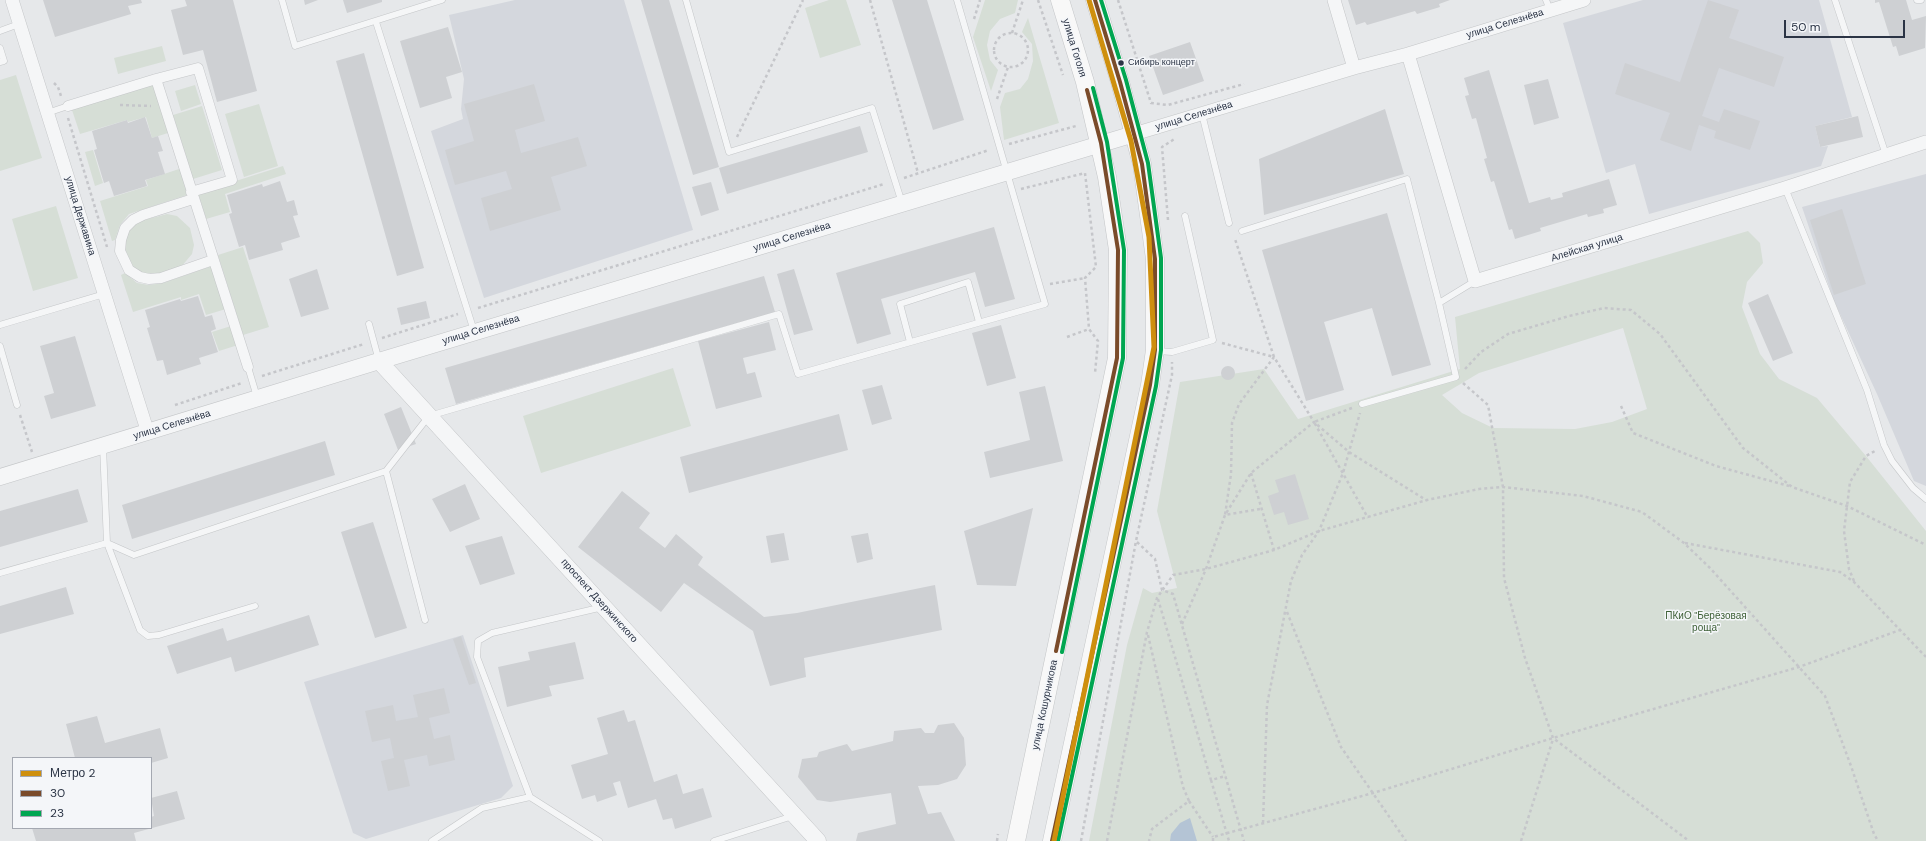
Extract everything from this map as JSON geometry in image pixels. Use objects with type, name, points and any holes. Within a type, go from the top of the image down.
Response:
[{"type":"main road","name":"улица Гоголя","points":[[1060,0],[1100,143]]},
{"type":"main road","points":[[1052,841],[1148,393],[1155,350],[1156,259],[1142,164],[1095,0]]},
{"type":"main road","name":"улица Кошурникова","points":[[1016,841],[1117,358],[1118,250],[1100,143]]},
{"type":"street","name":"улица Державина","points":[[12,0],[148,433]]},
{"type":"street","points":[[1334,0],[1354,68]]},
{"type":"street","name":"улица Селезнёва","points":[[0,477],[1100,143],[1354,68],[1408,54],[1548,5],[1584,0]]},
{"type":"street","points":[[1408,54],[1475,282]]},
{"type":"street","points":[[68,106],[156,79],[198,68],[232,180],[133,220],[125,228],[121,240],[120,251],[129,270],[140,277],[149,279],[161,278],[213,260]]},
{"type":"street","points":[[156,79],[192,196],[248,367]]},
{"type":"street","name":"Алейская улица","points":[[1475,282],[1785,188],[1926,142]]},
{"type":"street","name":"проспект Дзержинского","points":[[379,361],[818,841]]},
{"type":"lane","points":[[282,0],[294,46],[376,22],[442,0]]},
{"type":"lane","points":[[686,0],[729,152],[872,108],[902,204]]},
{"type":"lane","points":[[0,573],[107,543],[134,555],[386,471],[429,416],[779,314],[798,374],[1045,304],[957,0]]},
{"type":"lane","points":[[1835,0],[1886,155]]},
{"type":"lane","points":[[376,22],[475,332]]},
{"type":"lane","points":[[0,31],[19,24]]},
{"type":"lane","points":[[0,48],[4,61],[0,62]]},
{"type":"lane","points":[[47,113],[68,106]]},
{"type":"lane","points":[[1202,114],[1229,223]]},
{"type":"lane","points":[[1242,231],[1407,179],[1439,303],[1456,377],[1362,404]]},
{"type":"lane","points":[[1785,188],[1867,390],[1884,445],[1892,461],[1913,488],[1926,499]]},
{"type":"lane","points":[[1155,350],[1172,352],[1212,340],[1185,216]]},
{"type":"lane","points":[[910,342],[900,304],[968,282],[979,322]]},
{"type":"lane","points":[[1439,303],[1475,282]]},
{"type":"lane","points":[[0,325],[104,294]]},
{"type":"lane","points":[[369,324],[379,361]]},
{"type":"lane","points":[[0,346],[17,405]]},
{"type":"lane","points":[[248,367],[258,399]]},
{"type":"lane","points":[[103,446],[107,543],[140,630],[148,636],[159,635],[255,606]]},
{"type":"lane","points":[[386,471],[425,620]]},
{"type":"lane","points":[[599,841],[530,797],[477,657],[478,641],[492,633],[604,607]]},
{"type":"lane","points":[[432,841],[482,808],[530,797]]},
{"type":"lane","points":[[714,841],[794,815]]},
{"type":"path","points":[[729,152],[803,0]]},
{"type":"path","points":[[870,0],[918,173]]},
{"type":"path","points":[[1012,33],[1023,0]]},
{"type":"path","points":[[1038,0],[1065,79]]},
{"type":"path","points":[[1118,0],[1151,103],[1168,105],[1251,82]]},
{"type":"path","points":[[1012,33],[1022,37],[1026,41],[1028,52],[1027,57],[1019,66],[1008,67],[998,62],[994,51],[994,46],[1001,36],[1012,33]]},
{"type":"path","points":[[113,105],[151,106],[153,113]]},
{"type":"path","points":[[171,406],[374,340],[895,181],[999,147],[1076,126],[1075,120]]},
{"type":"path","points":[[1012,191],[1085,173],[1096,267],[1085,278],[1040,286]]},
{"type":"path","points":[[1229,223],[1274,357],[1314,422],[1368,518]]},
{"type":"path","points":[[1085,278],[1089,328],[1098,341],[1095,377]]},
{"type":"path","points":[[1689,841],[1554,738],[1525,658],[1504,578],[1503,488],[1488,405],[1456,377],[1482,352],[1508,334],[1569,316],[1604,308],[1631,310],[1660,334],[1743,448],[1792,487]]},
{"type":"path","points":[[1067,337],[1089,328]]},
{"type":"path","points":[[1212,340],[1274,357]]},
{"type":"path","points":[[1225,515],[1230,474],[1232,424],[1239,404],[1251,390],[1274,357]]},
{"type":"path","points":[[1182,624],[1206,569],[1225,515],[1251,473],[1314,422],[1362,404]]},
{"type":"path","points":[[1263,823],[1267,705],[1291,581],[1302,555],[1319,531],[1343,473],[1362,404]]},
{"type":"path","points":[[17,405],[32,455],[40,452]]},
{"type":"path","points":[[1621,406],[1633,433],[1716,466],[1792,487],[1847,506],[1926,545]]},
{"type":"path","points":[[1314,422],[1349,452],[1427,500]]},
{"type":"path","points":[[1854,582],[1849,569],[1844,531],[1850,482],[1866,456],[1884,445]]},
{"type":"path","points":[[1251,473],[1260,509],[1274,550]]},
{"type":"path","points":[[1107,841],[1147,632],[1157,598],[1173,575],[1206,569],[1274,550],[1319,531],[1427,500],[1479,489],[1503,488],[1584,496],[1642,512],[1684,543],[1710,568],[1825,696],[1874,834],[1878,841]]},
{"type":"path","points":[[1225,515],[1260,509]]},
{"type":"path","points":[[1136,542],[1155,559],[1162,590]]},
{"type":"path","points":[[1684,543],[1840,572],[1854,582],[1926,657]]},
{"type":"path","points":[[1162,590],[1173,594],[1244,841]]},
{"type":"path","points":[[1157,598],[1229,841]]},
{"type":"path","points":[[1286,611],[1341,747],[1406,841]]},
{"type":"path","points":[[1147,632],[1183,787],[1189,801],[1213,839],[1263,823],[1374,793],[1554,738],[1799,667],[1900,630]]},
{"type":"path","points":[[1521,841],[1554,738]]},
{"type":"path","points":[[1211,780],[1226,776]]},
{"type":"path","points":[[1149,841],[1152,829],[1189,801]]},
{"type":"path","points":[[997,841],[999,833]]},
{"type":"shaded area","points":[[515,0],[624,0],[693,230],[484,298],[431,131],[463,119],[461,109],[464,79],[449,15]]},
{"type":"shaded area","points":[[1643,0],[1819,0],[1852,117],[1815,126],[1820,147],[1828,146],[1821,166],[1649,214],[1635,164],[1606,173],[1563,23]]},
{"type":"shaded area","points":[[1926,174],[1926,486],[1914,481],[1877,394],[1834,301],[1802,207]]},
{"type":"shaded area","points":[[463,635],[513,786],[501,798],[366,839],[353,833],[304,682]]},
{"type":"green space","points":[[829,0],[846,0],[861,45],[820,58],[805,8]]},
{"type":"green space","points":[[985,0],[1018,0],[1015,13],[1000,19],[990,31],[987,45],[990,60],[998,70],[991,91],[973,37]]},
{"type":"green space","points":[[1028,18],[1059,123],[1004,140],[1000,107],[1005,93],[1020,89],[1028,79],[1033,61],[1032,44],[1022,32]]},
{"type":"green space","points":[[162,46],[166,61],[118,74],[114,58]]},
{"type":"green space","points":[[16,75],[42,158],[0,171],[0,80]]},
{"type":"green space","points":[[155,82],[168,133],[152,138],[146,117],[128,122],[127,120],[80,134],[71,107]]},
{"type":"green space","points":[[195,85],[201,104],[181,111],[175,91]]},
{"type":"green space","points":[[259,104],[278,166],[244,177],[225,114]]},
{"type":"green space","points":[[202,106],[222,170],[193,179],[173,115]]},
{"type":"green space","points":[[93,150],[103,183],[95,186],[85,152]]},
{"type":"green space","points":[[178,164],[190,194],[129,214],[120,225],[115,240],[112,241],[100,201],[148,186],[146,180],[179,169]]},
{"type":"green space","points":[[283,166],[286,174],[225,194],[230,212],[206,219],[198,193]]},
{"type":"green space","points":[[56,206],[78,278],[33,291],[12,219]]},
{"type":"green space","points":[[167,214],[177,216],[190,228],[194,245],[192,254],[181,267],[159,274],[142,273],[128,260],[125,250],[125,241],[129,231],[135,224]]},
{"type":"green space","name":"ПКиО \"Берёзовая роща\"","points":[[1748,231],[1760,243],[1763,263],[1747,282],[1742,307],[1760,354],[1779,379],[1817,398],[1926,531],[1926,841],[1089,841],[1127,645],[1143,588],[1152,593],[1177,588],[1157,511],[1180,382],[1264,369],[1298,419],[1460,369],[1455,317]],"holes":[[[1623,328],[1647,409],[1612,422],[1575,429],[1493,428],[1462,413],[1442,395],[1479,373]]]},
{"type":"green space","points":[[243,247],[269,327],[243,335],[218,255]]},
{"type":"green space","points":[[212,266],[226,309],[206,315],[199,294],[181,300],[181,297],[133,312],[121,275],[125,273],[137,283],[149,285],[163,283]]},
{"type":"green space","points":[[231,326],[238,345],[219,351],[212,332]]},
{"type":"green space","points":[[673,368],[691,426],[541,473],[523,416]]},
{"type":"water","points":[[1190,818],[1197,841],[1170,841],[1171,834],[1180,823]]},
{"type":"building","points":[[43,0],[141,0],[142,3],[128,6],[131,14],[55,37]]},
{"type":"building","points":[[185,0],[233,0],[257,91],[217,102],[203,50],[183,55],[171,10],[187,6]]},
{"type":"building","points":[[304,0],[318,0],[305,5]]},
{"type":"building","points":[[343,0],[382,0],[382,2],[347,13]]},
{"type":"building","points":[[641,0],[669,0],[719,167],[693,175]]},
{"type":"building","points":[[892,0],[927,0],[964,120],[933,130]]},
{"type":"building","points":[[1348,0],[1450,0],[1439,4],[1440,7],[1417,14],[1415,11],[1367,25],[1365,22],[1356,25]]},
{"type":"building","points":[[1708,0],[1739,10],[1729,38],[1784,57],[1774,87],[1719,68],[1702,116],[1719,122],[1724,109],[1760,121],[1750,150],[1714,138],[1716,131],[1699,125],[1691,151],[1660,140],[1670,113],[1615,94],[1625,63],[1680,82]]},
{"type":"building","points":[[1875,0],[1906,0],[1912,20],[1926,16],[1925,48],[1899,56],[1896,46],[1893,47],[1879,2],[1875,3]]},
{"type":"building","points":[[448,27],[462,72],[446,77],[452,98],[420,108],[400,41]]},
{"type":"building","points":[[1190,42],[1204,81],[1163,95],[1149,56]]},
{"type":"building","points":[[364,53],[424,268],[397,276],[336,61]]},
{"type":"building","points":[[1489,70],[1529,203],[1550,197],[1551,200],[1563,197],[1562,193],[1609,179],[1617,205],[1603,209],[1604,213],[1588,217],[1587,214],[1540,228],[1541,231],[1515,239],[1512,229],[1509,230],[1494,181],[1491,182],[1484,159],[1487,158],[1476,118],[1472,119],[1465,96],[1469,95],[1464,78]]},
{"type":"building","points":[[1548,79],[1559,118],[1534,125],[1524,85]]},
{"type":"building","points":[[534,84],[545,121],[515,130],[521,153],[578,137],[587,166],[551,177],[561,210],[490,231],[481,198],[512,189],[506,171],[455,185],[445,150],[474,141],[464,104]]},
{"type":"building","points":[[1385,109],[1404,174],[1264,215],[1259,159]]},
{"type":"building","points":[[1858,116],[1863,137],[1820,147],[1815,126]]},
{"type":"building","points":[[145,117],[152,138],[158,136],[163,151],[158,152],[165,174],[145,180],[147,186],[114,196],[109,181],[104,183],[94,150],[97,149],[92,131],[127,120],[128,123]]},
{"type":"building","points":[[860,126],[868,152],[727,194],[719,168]]},
{"type":"building","points":[[280,181],[287,202],[294,200],[298,215],[293,216],[300,237],[281,243],[283,250],[249,260],[245,245],[239,247],[229,214],[232,213],[227,195],[262,184],[263,187]]},
{"type":"building","points":[[711,182],[719,210],[701,216],[692,187]]},
{"type":"building","points":[[1842,209],[1866,284],[1834,295],[1810,220]]},
{"type":"building","points":[[1387,213],[1431,365],[1392,376],[1372,308],[1324,322],[1344,390],[1306,401],[1262,250]]},
{"type":"building","points":[[994,227],[1015,299],[985,307],[975,272],[881,299],[891,334],[857,344],[836,273]]},
{"type":"building","points":[[317,269],[329,309],[301,317],[289,279]]},
{"type":"building","points":[[794,269],[813,330],[794,335],[777,274]]},
{"type":"building","points":[[764,276],[775,312],[456,404],[445,368]]},
{"type":"building","points":[[1768,294],[1793,353],[1773,361],[1748,303]]},
{"type":"building","points":[[198,296],[205,317],[212,315],[216,329],[211,331],[218,352],[199,358],[201,364],[167,375],[163,360],[157,361],[147,328],[150,327],[145,310],[180,299],[181,301]]},
{"type":"building","points":[[426,301],[430,318],[401,325],[397,308]]},
{"type":"building","points":[[769,322],[776,350],[743,358],[747,374],[755,372],[762,397],[716,409],[698,341]]},
{"type":"building","points":[[1001,325],[1016,378],[987,386],[972,333]]},
{"type":"building","points":[[75,336],[96,406],[51,419],[44,396],[54,393],[40,346]]},
{"type":"building","points":[[1225,366],[1231,366],[1235,370],[1235,376],[1231,380],[1225,380],[1221,376],[1221,370]]},
{"type":"building","points":[[882,385],[892,419],[872,425],[862,390]]},
{"type":"building","points":[[1045,386],[1063,461],[990,478],[984,452],[1030,440],[1019,392]]},
{"type":"building","points":[[401,407],[416,444],[398,450],[384,414]]},
{"type":"building","points":[[839,414],[848,450],[689,493],[680,457]]},
{"type":"building","points":[[325,441],[335,475],[132,539],[122,505]]},
{"type":"building","points":[[1295,474],[1309,519],[1288,525],[1284,512],[1274,515],[1268,496],[1279,492],[1275,480]]},
{"type":"building","points":[[465,484],[480,519],[450,532],[432,499]]},
{"type":"building","points":[[78,489],[88,522],[0,547],[0,511]]},
{"type":"building","points":[[622,491],[650,513],[639,528],[665,548],[676,534],[703,557],[698,565],[764,617],[797,613],[935,585],[942,630],[804,658],[806,677],[770,686],[753,631],[684,583],[661,612],[578,547]]},
{"type":"building","points":[[1033,508],[1016,586],[977,585],[964,531]]},
{"type":"building","points":[[373,522],[407,628],[375,638],[341,532]]},
{"type":"building","points":[[784,533],[789,560],[771,563],[766,536]]},
{"type":"building","points":[[868,533],[873,559],[857,563],[851,536]]},
{"type":"building","points":[[502,536],[515,574],[480,585],[465,546]]},
{"type":"building","points":[[66,587],[74,614],[0,634],[0,606]]},
{"type":"building","points":[[309,615],[319,645],[235,672],[231,657],[177,674],[167,646],[223,628],[227,641]]},
{"type":"building","points":[[461,636],[476,683],[469,685],[453,639]]},
{"type":"building","points":[[575,642],[584,679],[549,686],[552,696],[507,707],[498,667],[530,660],[528,652]]},
{"type":"building","points":[[444,688],[450,713],[429,718],[434,739],[450,735],[455,760],[429,766],[427,755],[404,760],[410,786],[388,791],[381,761],[394,758],[390,738],[372,742],[365,711],[393,705],[396,721],[418,717],[413,695]]},
{"type":"building","points":[[624,710],[628,722],[635,720],[654,782],[677,774],[683,794],[703,788],[712,817],[675,829],[672,818],[663,820],[656,799],[628,808],[620,781],[613,783],[617,795],[597,802],[595,795],[582,799],[571,765],[608,754],[597,718]]},
{"type":"building","points":[[97,716],[105,743],[160,728],[168,758],[152,763],[152,757],[75,757],[66,724]]},
{"type":"building","points":[[954,723],[964,738],[966,765],[957,779],[938,785],[918,786],[928,814],[941,812],[955,841],[856,841],[858,833],[896,824],[891,793],[830,802],[817,800],[798,777],[802,759],[817,757],[819,752],[847,744],[852,751],[893,741],[894,731],[921,728],[925,733],[934,733],[938,725]]},
{"type":"building","points":[[177,791],[185,819],[152,828],[152,817],[154,816],[152,798]]},
{"type":"building","points":[[32,829],[149,829],[134,833],[136,841],[36,841]]},
{"type":"metro line","name":"2","points":[[1054,841],[1154,347],[1149,237],[1131,141],[1089,0]]},
{"type":"transit line","name":"30","points":[[1052,841],[1150,385],[1155,350],[1155,259],[1142,164],[1120,82],[1095,0]]},
{"type":"transit line","name":"23","points":[[1058,841],[1156,386],[1161,350],[1161,258],[1148,163],[1126,80],[1101,0]]},
{"type":"transit line","name":"23","points":[[1062,652],[1123,358],[1124,250],[1107,142],[1093,88]]},
{"type":"transit line","name":"30","points":[[1056,651],[1117,358],[1118,250],[1101,143],[1087,90]]},
{"type":"place","name":"Сибирь концерт","points":[[1121,63]]}]
